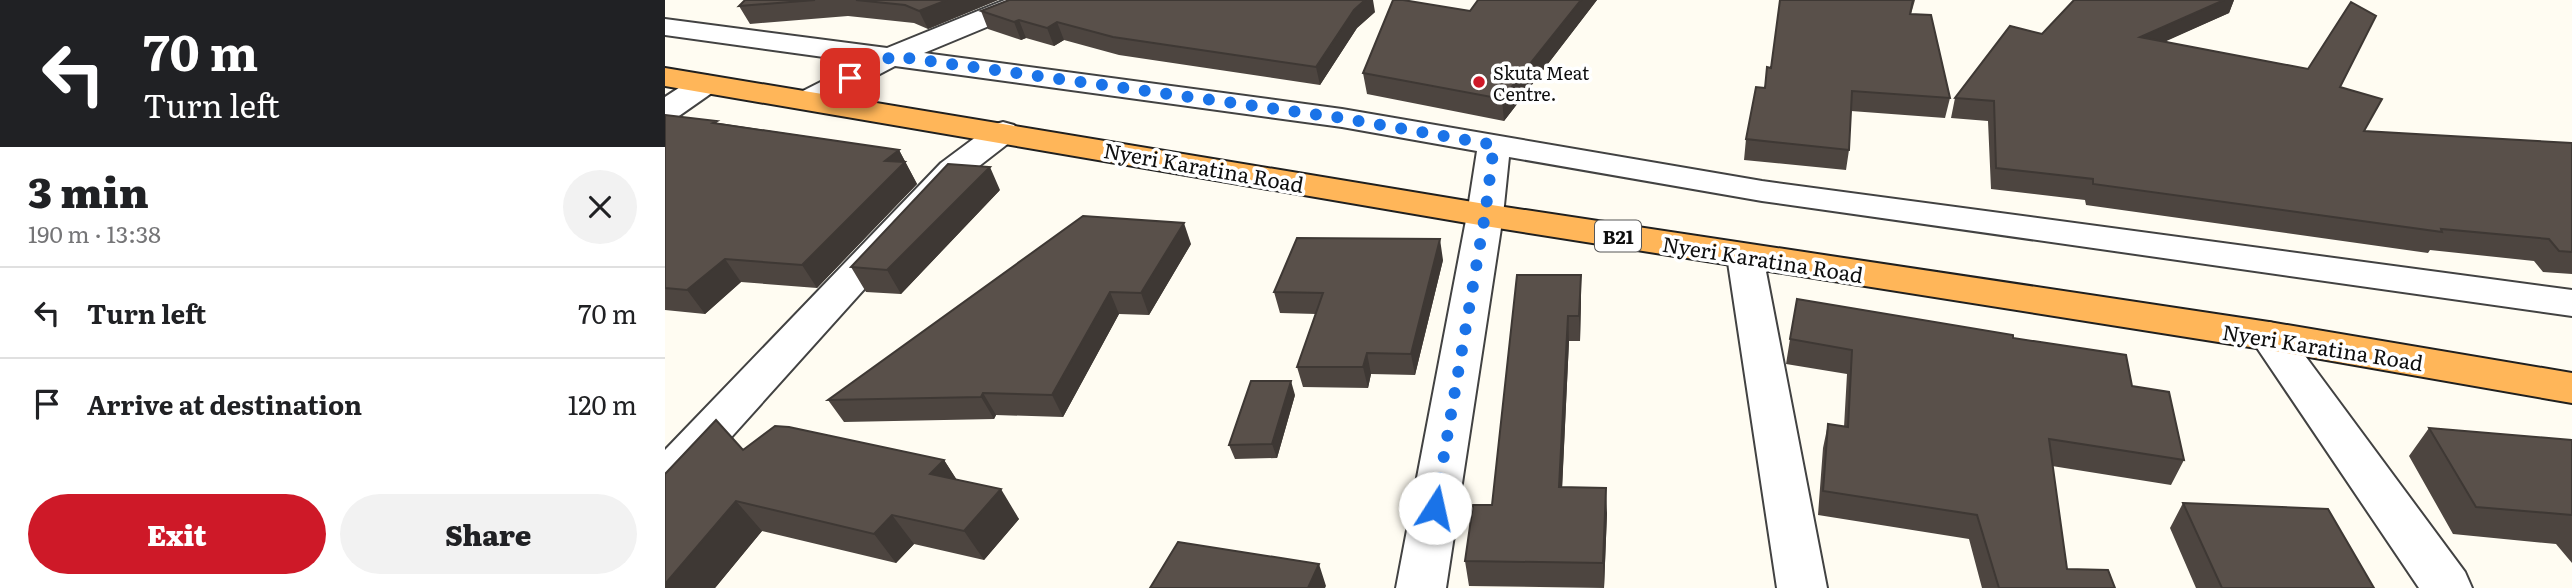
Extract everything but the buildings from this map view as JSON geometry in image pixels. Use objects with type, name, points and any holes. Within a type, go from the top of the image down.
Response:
[{"type":"highway","name":"Nyeri Karatina Road","points":[[665,77],[1485,215],[2269,336],[2572,388]]},
{"type":"street","points":[[808,100],[893,56],[1028,0]]},
{"type":"street","points":[[665,27],[1342,118],[1762,191],[2572,303]]},
{"type":"street","points":[[665,111],[705,84]]},
{"type":"street","points":[[665,480],[953,170],[1003,132]]},
{"type":"street","points":[[1421,588],[1485,215],[1494,145]]},
{"type":"street","points":[[1745,256],[1802,588]]},
{"type":"street","points":[[2269,336],[2447,588]]},
{"type":"place","name":"Skuta Meat Centre.","points":[[1479,82]]},
{"type":"route","points":[[850,78],[893,56],[1342,118],[1494,145],[1485,215],[1435,508]]}]
